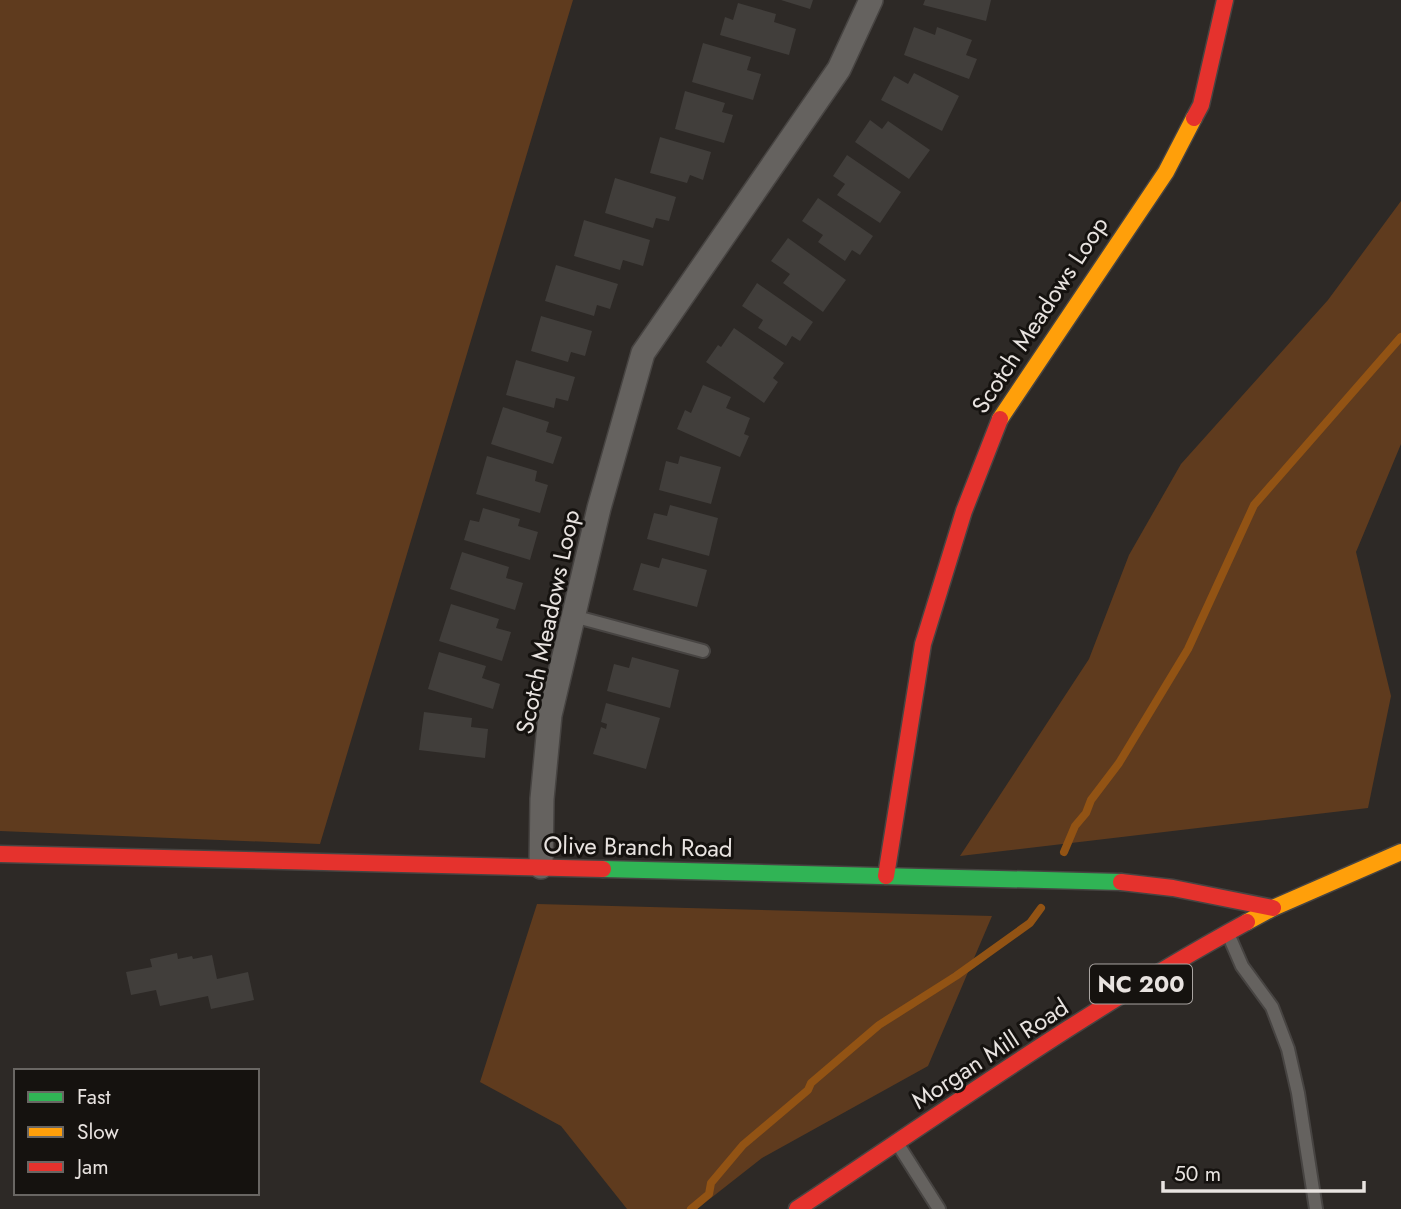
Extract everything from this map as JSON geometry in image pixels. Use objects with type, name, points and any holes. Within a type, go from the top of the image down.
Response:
[{"type":"street","name":"Scotch Meadows Loop","points":[[541,867],[541,799],[550,715],[599,508],[643,353],[839,69],[871,0]]},
{"type":"street","name":"Scotch Meadows Loop","points":[[886,876],[923,644],[964,511],[1000,419],[1166,172],[1201,105],[1225,0]]},
{"type":"street","name":"Morgan Mill Road","points":[[797,1209],[1119,997],[1273,908],[1401,852]]},
{"type":"street","name":"Olive Branch Road","points":[[0,854],[1123,882],[1173,888],[1273,908]]},
{"type":"lane","points":[[573,616],[703,651]]},
{"type":"lane","points":[[1228,933],[1242,966],[1272,1007],[1288,1049],[1298,1093],[1316,1209]]},
{"type":"lane","points":[[897,1143],[940,1209]]},
{"type":"shaded area","points":[[0,0],[573,0],[320,844],[0,831]]},
{"type":"shaded area","points":[[1401,201],[1401,444],[1356,552],[1391,696],[1368,808],[960,856],[1089,659],[1129,555],[1181,464],[1328,300]]},
{"type":"shaded area","points":[[537,904],[992,916],[928,1066],[762,1158],[697,1209],[627,1209],[561,1126],[480,1082]]},
{"type":"building","points":[[781,0],[813,0],[810,9]]},
{"type":"building","points":[[925,0],[991,0],[986,21],[923,5]]},
{"type":"building","points":[[738,3],[776,14],[774,22],[796,29],[789,55],[720,35],[725,17],[733,20]]},
{"type":"building","points":[[914,27],[935,35],[937,27],[972,40],[966,55],[977,59],[969,79],[904,55]]},
{"type":"building","points":[[703,43],[751,57],[747,70],[761,74],[753,100],[692,82]]},
{"type":"building","points":[[914,73],[959,96],[942,131],[881,100],[894,76],[908,84]]},
{"type":"building","points":[[685,91],[725,103],[722,112],[733,115],[724,143],[675,129]]},
{"type":"building","points":[[870,120],[882,129],[888,121],[930,150],[909,179],[855,142]]},
{"type":"building","points":[[660,137],[711,152],[703,180],[690,175],[687,183],[650,173]]},
{"type":"building","points":[[847,155],[901,192],[880,223],[837,195],[845,184],[833,176]]},
{"type":"building","points":[[615,178],[676,197],[669,221],[656,218],[653,228],[605,213]]},
{"type":"building","points":[[818,198],[873,236],[860,255],[852,250],[845,261],[818,242],[823,235],[802,221]]},
{"type":"building","points":[[584,220],[650,240],[643,266],[623,260],[620,270],[574,256]]},
{"type":"building","points":[[788,238],[846,280],[823,312],[783,283],[790,274],[771,261]]},
{"type":"building","points":[[556,265],[618,284],[610,309],[597,305],[594,316],[545,301]]},
{"type":"building","points":[[757,283],[813,322],[800,341],[792,336],[786,346],[758,328],[763,320],[742,306]]},
{"type":"building","points":[[541,316],[592,331],[585,356],[571,352],[568,362],[531,351]]},
{"type":"building","points":[[734,328],[784,363],[773,378],[778,382],[764,403],[706,362]]},
{"type":"building","points":[[516,360],[575,377],[568,401],[556,398],[554,408],[506,395]]},
{"type":"building","points":[[703,385],[731,397],[726,408],[750,418],[744,434],[749,436],[740,457],[677,429],[685,410],[691,413]]},
{"type":"building","points":[[503,407],[549,422],[546,432],[562,437],[553,464],[491,444]]},
{"type":"building","points":[[487,456],[537,471],[535,481],[548,485],[540,513],[476,494]]},
{"type":"building","points":[[680,456],[721,467],[711,504],[659,490],[666,461],[678,464]]},
{"type":"building","points":[[670,505],[718,518],[709,556],[647,539],[654,513],[667,516]]},
{"type":"building","points":[[483,508],[520,519],[518,526],[538,532],[530,560],[464,540],[470,520],[479,522]]},
{"type":"building","points":[[462,552],[509,567],[506,578],[523,583],[515,610],[450,589]]},
{"type":"building","points":[[662,558],[707,570],[697,607],[633,590],[641,563],[659,568]]},
{"type":"building","points":[[451,604],[499,619],[496,628],[511,632],[502,661],[439,641]]},
{"type":"building","points":[[439,652],[486,666],[482,678],[500,684],[493,709],[428,689]]},
{"type":"building","points":[[632,657],[679,670],[670,708],[607,691],[614,664],[629,668]]},
{"type":"building","points":[[606,703],[660,718],[646,769],[593,754],[601,727],[606,729],[607,724],[601,722]]},
{"type":"building","points":[[424,712],[472,718],[471,727],[488,729],[485,758],[419,750]]},
{"type":"building","points":[[177,953],[178,959],[212,955],[217,979],[248,972],[254,1000],[211,1009],[208,996],[160,1006],[156,990],[131,995],[126,972],[152,967],[150,959]]},
{"type":"waterway","points":[[1064,852],[1075,826],[1119,763],[1188,649],[1254,505],[1401,337]]},
{"type":"waterway","points":[[691,1209],[709,1194],[711,1183],[743,1145],[808,1090],[811,1083],[879,1025],[956,976],[1030,923],[1041,908]]},
{"type":"traffic: fast","points":[[603,869],[1121,882]]},
{"type":"traffic: slow","points":[[1000,419],[1166,172],[1194,118]]},
{"type":"traffic: slow","points":[[1247,922],[1401,852]]},
{"type":"traffic: jam","points":[[1194,118],[1201,105],[1225,0]]},
{"type":"traffic: jam","points":[[886,876],[923,644],[964,511],[1000,419]]},
{"type":"traffic: jam","points":[[0,854],[603,869]]},
{"type":"traffic: jam","points":[[1121,882],[1173,888],[1273,908]]},
{"type":"traffic: jam","points":[[797,1209],[1075,1024],[1247,922]]}]
